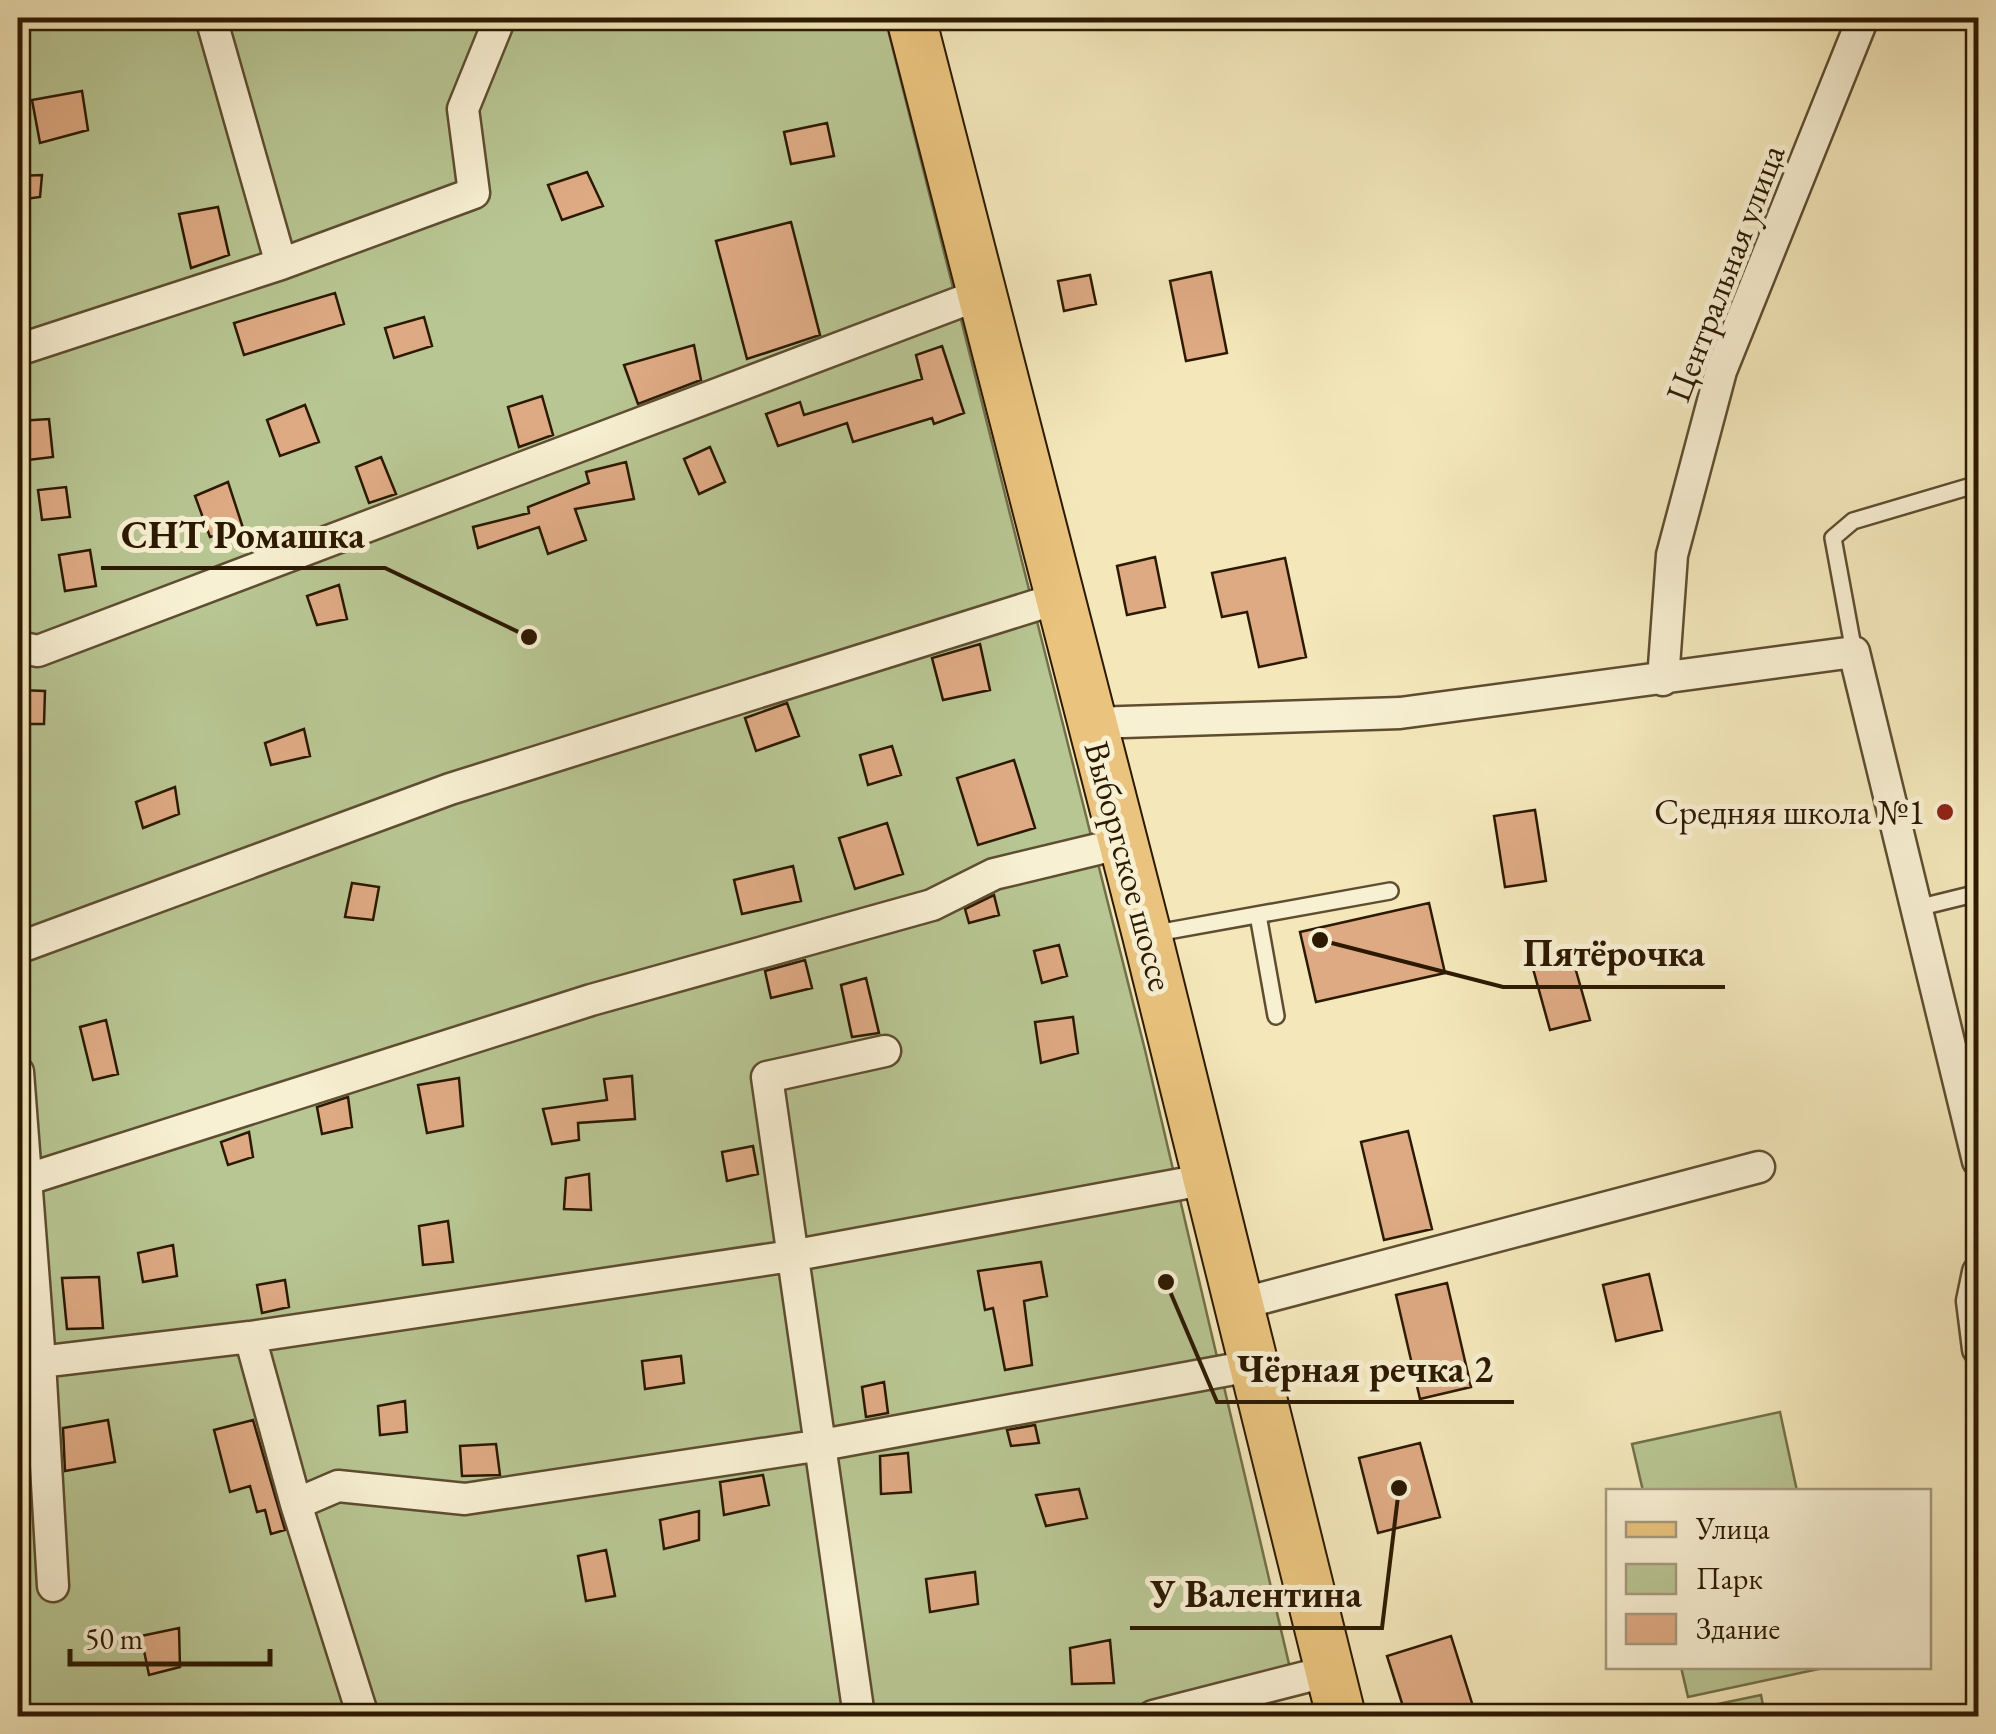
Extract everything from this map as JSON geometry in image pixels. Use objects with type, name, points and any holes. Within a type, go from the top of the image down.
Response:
[{"type":"main road","name":"Выборгское шоссе","points":[[911,18],[1256,1365],[1340,1716]]},
{"type":"street","points":[[211,18],[281,264]]},
{"type":"street","points":[[18,350],[281,264],[474,194],[463,109],[500,18]]},
{"type":"street","name":"Центральная улица","points":[[1663,680],[1672,554],[1721,372],[1862,18]]},
{"type":"street","points":[[18,647],[38,650],[984,293]]},
{"type":"street","points":[[18,948],[450,789],[1059,598]]},
{"type":"street","points":[[1092,724],[1400,713],[1854,652],[1978,1161]]},
{"type":"street","points":[[25,1180],[591,1000],[932,905],[994,874],[1123,843]]},
{"type":"street","points":[[859,1716],[768,1077],[884,1051]]},
{"type":"street","points":[[18,1072],[52,1586]]},
{"type":"street","points":[[1240,1304],[1759,1167]]},
{"type":"street","points":[[40,1362],[250,1338],[792,1256],[1208,1179]]},
{"type":"street","points":[[1978,1272],[1972,1302],[1978,1349]]},
{"type":"street","points":[[250,1338],[296,1504],[363,1716]]},
{"type":"street","points":[[296,1504],[338,1486],[465,1499],[822,1446],[1256,1365]]},
{"type":"street","points":[[1153,1716],[1329,1671]]},
{"type":"lane","points":[[1854,652],[1833,538],[1853,521],[1978,484]]},
{"type":"lane","points":[[1147,935],[1390,892]]},
{"type":"lane","points":[[1917,908],[1978,893]]},
{"type":"lane","points":[[1258,915],[1276,1016]]},
{"type":"green space","points":[[18,18],[885,18],[1145,1050],[1293,1681],[1174,1716],[18,1716]]},
{"type":"green space","points":[[1780,1412],[1797,1489],[1643,1489],[1632,1444]]},
{"type":"green space","points":[[1682,1669],[1819,1669],[1688,1697]]},
{"type":"green space","points":[[1761,1695],[1765,1716],[1695,1716],[1694,1709]]},
{"type":"building","points":[[82,91],[88,130],[40,143],[32,100]]},
{"type":"building","points":[[827,123],[834,156],[791,164],[784,132]]},
{"type":"building","points":[[587,172],[603,206],[562,220],[548,185]]},
{"type":"building","points":[[42,175],[40,197],[18,200],[18,176]]},
{"type":"building","points":[[218,207],[229,255],[191,268],[179,214]]},
{"type":"building","points":[[791,222],[820,335],[747,359],[716,241]]},
{"type":"building","points":[[1211,272],[1227,353],[1186,361],[1170,281]]},
{"type":"building","points":[[1090,275],[1096,304],[1064,311],[1058,281]]},
{"type":"building","points":[[335,293],[344,324],[244,355],[234,323]]},
{"type":"building","points":[[424,317],[432,346],[394,358],[385,328]]},
{"type":"building","points":[[694,345],[701,380],[638,404],[624,365]]},
{"type":"building","points":[[942,346],[964,413],[934,424],[932,418],[853,442],[847,423],[778,446],[766,414],[800,402],[804,415],[922,379],[916,355]]},
{"type":"building","points":[[542,396],[553,435],[519,447],[508,407]]},
{"type":"building","points":[[305,405],[319,442],[280,456],[267,420]]},
{"type":"building","points":[[49,419],[53,457],[19,461],[18,421]]},
{"type":"building","points":[[710,447],[725,482],[699,494],[684,459]]},
{"type":"building","points":[[381,457],[396,494],[369,503],[356,467]]},
{"type":"building","points":[[626,462],[634,499],[575,509],[586,540],[548,554],[539,527],[478,548],[473,527],[529,513],[528,507],[589,483],[586,472]]},
{"type":"building","points":[[228,482],[243,528],[210,537],[195,496]]},
{"type":"building","points":[[66,487],[70,517],[42,520],[38,490]]},
{"type":"building","points":[[90,550],[96,586],[65,591],[59,555]]},
{"type":"building","points":[[1155,557],[1165,607],[1127,615],[1117,566]]},
{"type":"building","points":[[1285,558],[1306,657],[1259,667],[1247,612],[1222,617],[1212,573]]},
{"type":"building","points":[[339,585],[347,619],[317,625],[307,596]]},
{"type":"building","points":[[980,644],[990,690],[943,700],[932,658]]},
{"type":"building","points":[[18,690],[45,691],[44,724],[18,724]]},
{"type":"building","points":[[787,703],[799,736],[756,751],[745,718]]},
{"type":"building","points":[[304,729],[310,756],[271,765],[265,743]]},
{"type":"building","points":[[892,746],[901,775],[868,785],[860,755]]},
{"type":"building","points":[[1014,760],[1035,828],[978,845],[957,778]]},
{"type":"building","points":[[175,787],[179,814],[143,828],[136,802]]},
{"type":"building","points":[[1535,810],[1546,881],[1505,887],[1494,816]]},
{"type":"building","points":[[887,823],[903,874],[855,889],[839,838]]},
{"type":"building","points":[[793,866],[801,901],[742,914],[734,880]]},
{"type":"building","points":[[352,883],[379,887],[373,920],[345,917]]},
{"type":"building","points":[[994,895],[999,915],[969,923],[965,909]]},
{"type":"building","points":[[1429,903],[1445,973],[1316,1002],[1300,932]]},
{"type":"building","points":[[1059,945],[1067,976],[1042,983],[1034,951]]},
{"type":"building","points":[[1571,953],[1590,1020],[1550,1030],[1532,965]]},
{"type":"building","points":[[805,960],[812,988],[771,998],[765,971]]},
{"type":"building","points":[[866,978],[879,1033],[852,1037],[841,985]]},
{"type":"building","points":[[1073,1017],[1078,1053],[1041,1063],[1035,1022]]},
{"type":"building","points":[[106,1020],[118,1074],[93,1080],[80,1027]]},
{"type":"building","points":[[632,1076],[635,1119],[578,1123],[579,1140],[552,1144],[543,1109],[607,1100],[604,1079]]},
{"type":"building","points":[[459,1078],[463,1126],[427,1133],[418,1085]]},
{"type":"building","points":[[348,1097],[352,1127],[322,1134],[317,1107]]},
{"type":"building","points":[[1408,1131],[1432,1229],[1384,1240],[1361,1142]]},
{"type":"building","points":[[249,1132],[253,1157],[228,1165],[221,1142]]},
{"type":"building","points":[[753,1146],[758,1174],[727,1181],[722,1152]]},
{"type":"building","points":[[589,1174],[591,1210],[564,1209],[566,1178]]},
{"type":"building","points":[[448,1221],[453,1262],[423,1265],[419,1226]]},
{"type":"building","points":[[173,1245],[177,1276],[143,1282],[138,1253]]},
{"type":"building","points":[[1041,1262],[1047,1296],[1024,1301],[1032,1365],[1005,1370],[993,1308],[985,1310],[978,1271]]},
{"type":"building","points":[[1649,1274],[1662,1330],[1616,1341],[1603,1285]]},
{"type":"building","points":[[99,1277],[103,1328],[67,1329],[62,1278]]},
{"type":"building","points":[[285,1280],[289,1307],[262,1313],[257,1285]]},
{"type":"building","points":[[1447,1283],[1471,1387],[1420,1399],[1396,1295]]},
{"type":"building","points":[[681,1356],[684,1383],[645,1389],[642,1361]]},
{"type":"building","points":[[884,1382],[888,1413],[866,1417],[862,1387]]},
{"type":"building","points":[[405,1401],[407,1432],[380,1435],[378,1406]]},
{"type":"building","points":[[108,1420],[115,1462],[65,1471],[63,1428]]},
{"type":"building","points":[[253,1420],[285,1530],[271,1534],[265,1510],[257,1512],[250,1486],[230,1492],[214,1430]]},
{"type":"building","points":[[1035,1425],[1039,1443],[1011,1446],[1007,1430]]},
{"type":"building","points":[[1420,1443],[1440,1517],[1378,1533],[1359,1458]]},
{"type":"building","points":[[496,1444],[500,1475],[462,1476],[460,1446]]},
{"type":"building","points":[[908,1453],[911,1492],[881,1494],[880,1456]]},
{"type":"building","points":[[763,1475],[769,1505],[724,1515],[720,1482]]},
{"type":"building","points":[[1079,1489],[1087,1518],[1046,1526],[1036,1495]]},
{"type":"building","points":[[699,1511],[699,1540],[664,1549],[660,1520]]},
{"type":"building","points":[[606,1550],[615,1596],[586,1601],[578,1556]]},
{"type":"building","points":[[975,1572],[978,1604],[930,1612],[926,1579]]},
{"type":"building","points":[[179,1628],[180,1667],[149,1675],[141,1636]]},
{"type":"building","points":[[1451,1636],[1476,1716],[1406,1716],[1387,1656]]},
{"type":"building","points":[[1110,1640],[1114,1683],[1072,1684],[1070,1648]]},
{"type":"place","name":"СНТ Ромашка","points":[[529,637]]},
{"type":"place","name":"Средняя школа №1","points":[[1945,812]]},
{"type":"place","name":"Пятёрочка","points":[[1320,940]]},
{"type":"place","name":"Чёрная речка 2","points":[[1166,1282]]},
{"type":"place","name":"У Валентина","points":[[1399,1488]]}]
